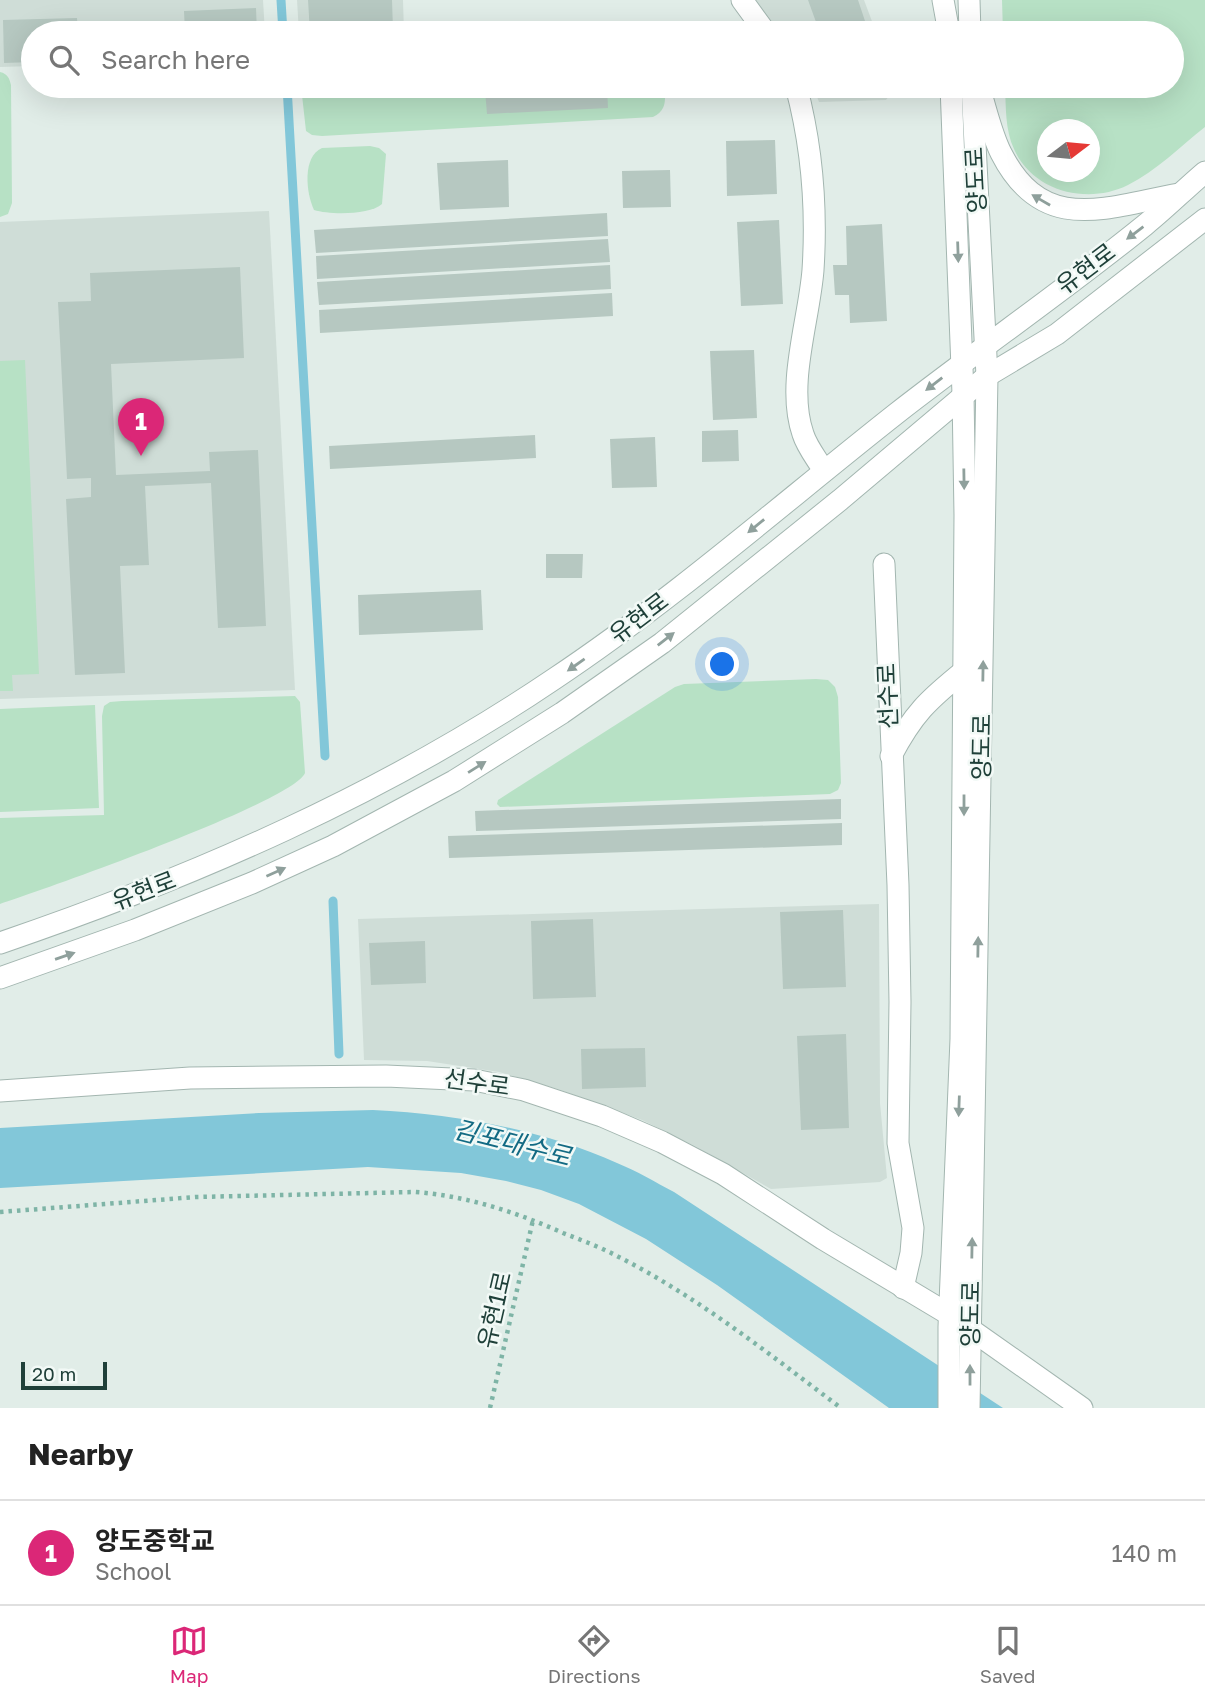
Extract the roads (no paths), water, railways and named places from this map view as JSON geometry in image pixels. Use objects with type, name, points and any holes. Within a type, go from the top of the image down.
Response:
[{"type":"street","points":[[742,0],[757,21]]},
{"type":"street","points":[[943,0],[947,21]]},
{"type":"street","points":[[969,0],[970,21]]},
{"type":"street","points":[[799,98],[811,154],[815,221],[813,272],[801,354],[797,406],[803,435],[824,471]]},
{"type":"street","name":"양도로","points":[[949,1408],[949,1321],[961,1039],[964,671],[963,394],[951,98]]},
{"type":"street","name":"양도로","points":[[970,1408],[987,376],[973,98]]},
{"type":"street","points":[[983,98],[1000,151],[1012,173],[1026,190],[1055,208],[1098,209],[1180,194]]},
{"type":"street","name":"유현로","points":[[0,943],[151,889],[307,820],[456,739],[551,682],[598,650],[962,362],[1146,225],[1205,172]]},
{"type":"street","name":"유현로","points":[[0,978],[122,935],[252,883],[333,846],[454,781],[562,713],[651,651],[840,500],[963,394],[987,376],[1056,334],[1205,219]]},
{"type":"street","name":"선수로","points":[[884,564],[898,885],[898,1143],[913,1228],[911,1253],[903,1288]]},
{"type":"street","points":[[891,757],[907,726],[921,708],[964,671]]},
{"type":"street","name":"선수로","points":[[0,1091],[190,1078],[299,1076],[435,1077],[474,1080],[524,1090],[602,1116],[674,1148],[723,1174],[903,1288],[949,1321]]},
{"type":"street","points":[[970,1335],[1082,1408]]},
{"type":"water","name":"김포대수로","points":[[373,1110],[435,1115],[528,1132],[588,1151],[632,1170],[674,1192],[1003,1408],[889,1408],[717,1285],[646,1239],[579,1204],[506,1181],[461,1173],[368,1167],[0,1188],[0,1128],[259,1113]]},
{"type":"waterway","points":[[281,0],[282,21]]},
{"type":"waterway","points":[[288,98],[325,756]]},
{"type":"waterway","points":[[333,901],[339,1054]]},
{"type":"place","name":"양도중학교","points":[[141,456]]}]
